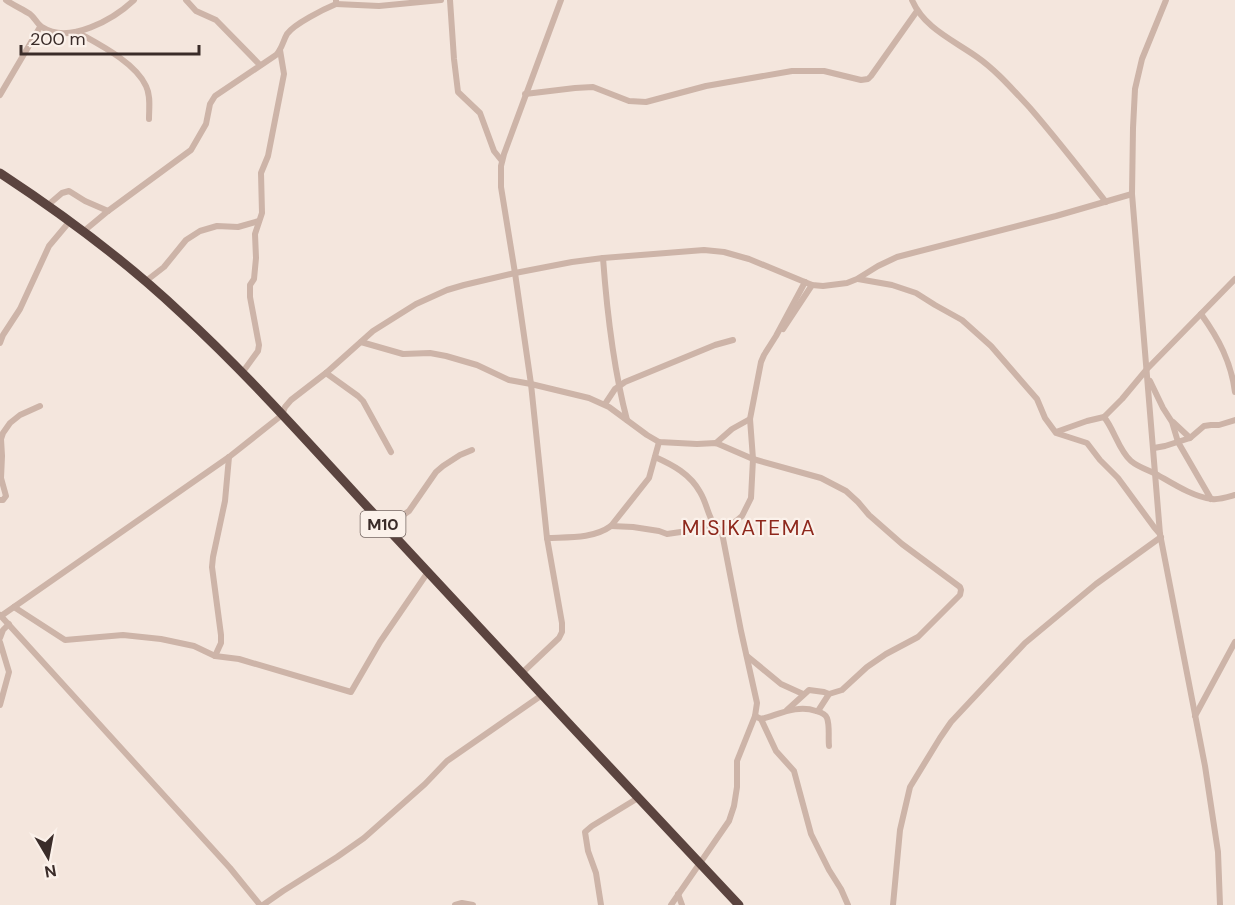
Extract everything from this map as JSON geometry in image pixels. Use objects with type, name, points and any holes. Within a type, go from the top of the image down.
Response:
[{"type":"highway","name":"M10","points":[[0,173],[84,231],[181,312],[282,415],[739,905]]},
{"type":"street","points":[[6,0],[30,14],[40,27],[53,32],[76,32],[105,21],[118,14],[134,0]]},
{"type":"street","points":[[186,0],[196,11],[216,20],[260,65]]},
{"type":"street","points":[[84,231],[191,150],[206,124],[210,104],[215,96],[273,58],[280,50],[287,34],[294,27],[336,2],[379,6],[441,0]]},
{"type":"street","points":[[450,0],[458,92],[480,113],[494,151],[502,161]]},
{"type":"street","points":[[522,673],[556,642],[562,632],[562,623],[547,538],[531,384],[500,176],[502,161],[559,0]]},
{"type":"street","points":[[912,0],[917,11],[933,28],[980,59],[1011,87],[1106,202]]},
{"type":"street","points":[[1166,0],[1142,59],[1137,81],[1133,128],[1132,194],[1161,535],[1205,766],[1218,852],[1220,905]]},
{"type":"street","points":[[525,94],[593,87],[622,99],[646,102],[706,86],[792,71],[824,71],[865,80],[871,76],[917,11]]},
{"type":"street","points":[[0,95],[40,27]]},
{"type":"street","points":[[76,32],[110,51],[128,64],[141,78],[147,87],[149,118]]},
{"type":"street","points":[[242,374],[258,351],[259,345],[250,285],[255,279],[255,237],[262,213],[261,173],[268,156],[284,74],[280,50]]},
{"type":"street","points":[[48,205],[62,193],[69,191],[108,211]]},
{"type":"street","points":[[542,695],[442,764],[425,784],[364,838],[262,905],[1,616],[229,457],[282,415],[291,400],[326,373],[373,331],[395,316],[447,290],[572,262],[693,251],[715,251],[749,260],[812,285],[831,285],[857,279],[897,257],[1132,194]]},
{"type":"street","points":[[0,343],[20,309],[50,246],[70,221]]},
{"type":"street","points":[[146,281],[164,267],[186,240],[200,231],[217,226],[238,227],[259,221]]},
{"type":"street","points":[[603,258],[608,321],[627,421]]},
{"type":"street","points":[[857,279],[916,292],[962,320],[991,346],[1037,399],[1056,433],[1087,443],[1100,460],[1119,478],[1161,535]]},
{"type":"street","points":[[1056,433],[1104,417],[1147,369],[1235,279]]},
{"type":"street","points":[[776,336],[805,282]]},
{"type":"street","points":[[722,533],[742,516],[751,498],[753,459],[750,419],[761,362],[769,345],[786,325],[812,285]]},
{"type":"street","points":[[1201,315],[1214,332],[1224,351],[1231,368],[1235,392]]},
{"type":"street","points":[[605,404],[619,385],[715,345],[733,340]]},
{"type":"street","points":[[361,342],[403,354],[430,353],[477,364],[509,380],[589,398],[605,404],[659,441],[716,443],[753,459],[821,478],[846,491],[902,544],[960,587],[960,595],[918,637],[867,667],[842,690],[829,694],[811,690],[803,694],[786,711]]},
{"type":"street","points":[[326,373],[363,401],[391,452]]},
{"type":"street","points":[[1148,378],[1172,422],[1190,438]]},
{"type":"street","points":[[0,500],[6,496],[1,478],[3,434],[10,423],[20,415],[40,406]]},
{"type":"street","points":[[1104,417],[1131,461],[1184,490],[1212,499],[1235,495]]},
{"type":"street","points":[[716,443],[726,433],[750,419]]},
{"type":"street","points":[[1154,448],[1190,438],[1204,426],[1219,425],[1235,420]]},
{"type":"street","points":[[1172,422],[1178,442],[1212,499]]},
{"type":"street","points":[[547,538],[596,534],[611,526],[649,478],[659,441]]},
{"type":"street","points":[[386,527],[409,511],[436,472],[460,455],[472,450]]},
{"type":"street","points":[[215,656],[221,635],[212,567],[225,501],[229,457]]},
{"type":"street","points":[[655,457],[678,468],[692,481],[699,490],[715,526],[722,533],[757,703],[758,718],[776,752],[794,771],[811,834],[829,870],[842,889],[848,905]]},
{"type":"street","points":[[611,526],[633,527],[667,534],[715,526]]},
{"type":"street","points":[[893,905],[900,830],[910,787],[939,738],[951,722],[1025,643],[1096,584],[1161,535]]},
{"type":"street","points":[[14,607],[65,640],[123,636],[161,639],[194,646],[215,656],[239,659],[351,692],[380,642],[428,572]]},
{"type":"street","points":[[0,705],[9,672],[0,640],[3,630],[9,624]]},
{"type":"street","points":[[1195,717],[1235,642]]},
{"type":"street","points":[[747,656],[781,684],[803,694]]},
{"type":"street","points":[[818,711],[829,694]]},
{"type":"street","points":[[758,718],[803,708],[818,711],[823,713],[827,719],[829,746]]},
{"type":"street","points":[[671,905],[729,821],[737,787],[737,761],[758,718]]},
{"type":"street","points":[[601,905],[596,873],[588,851],[585,832],[638,798]]},
{"type":"street","points":[[678,894],[682,905]]},
{"type":"street","points":[[455,905],[462,903],[473,905]]},
{"type":"district","name":"MISIKATEMA","points":[[749,528]]}]
